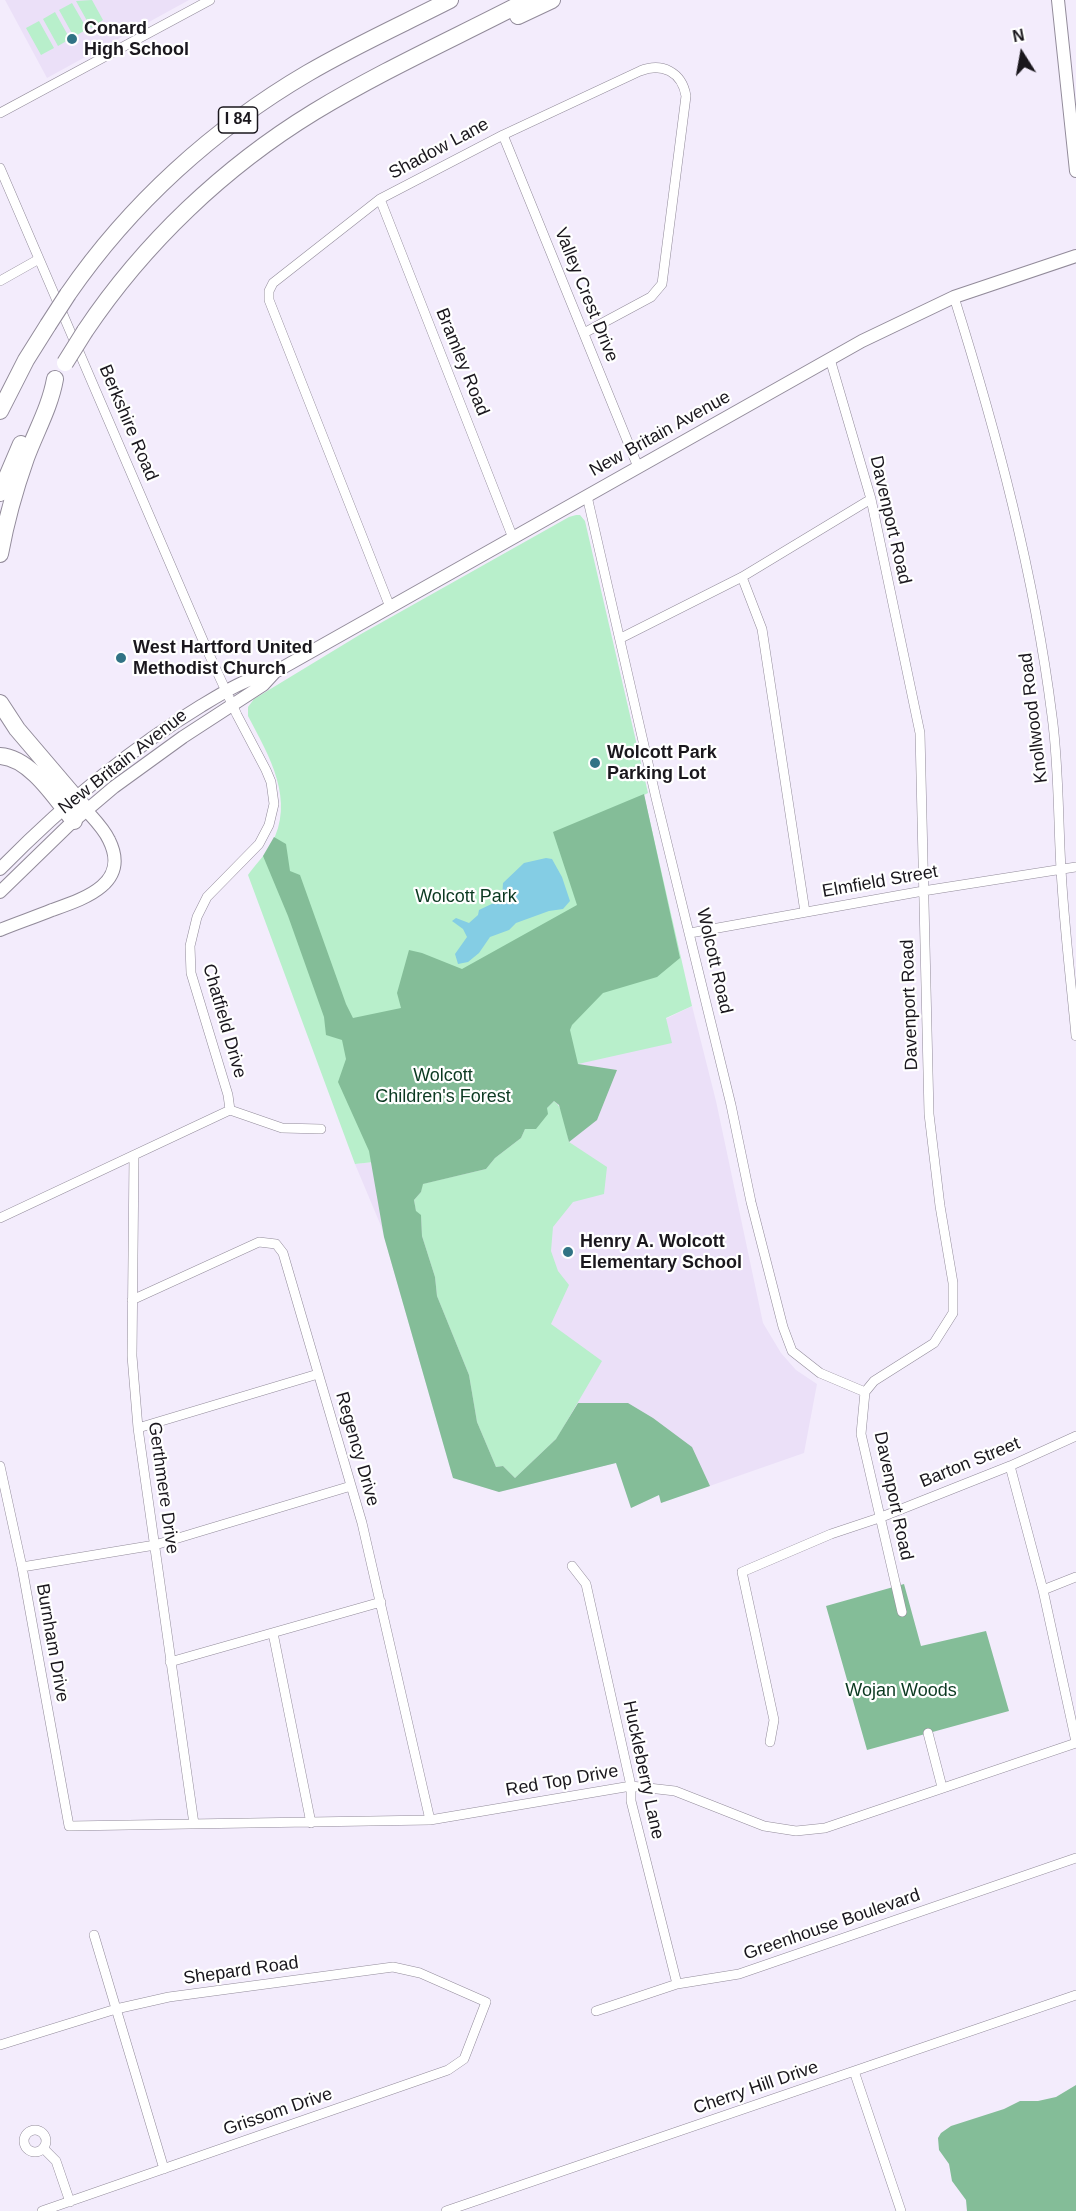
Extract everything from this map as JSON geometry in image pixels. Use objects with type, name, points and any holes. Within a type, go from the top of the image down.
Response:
[{"type":"highway","name":"I 84","points":[[0,411],[26,360],[68,294],[107,243],[186,162],[226,128],[268,98],[318,68],[450,0]]},
{"type":"highway","name":"I 84","points":[[0,493],[25,435],[55,378],[86,331],[112,294],[160,239],[206,193],[276,137],[323,107],[528,0]]},
{"type":"highway","points":[[452,40],[517,16],[552,0]]},
{"type":"highway","points":[[0,554],[13,496],[47,409],[55,378]]},
{"type":"highway","points":[[0,703],[75,810]]},
{"type":"highway","points":[[0,756],[24,764],[75,810]]},
{"type":"main road","points":[[1058,0],[1074,134],[1076,171]]},
{"type":"main road","name":"New Britain Avenue","points":[[0,869],[75,810],[232,704],[263,686],[275,672],[862,341],[954,297],[1076,256]]},
{"type":"main road","name":"New Britain Avenue","points":[[0,892],[75,810],[155,737],[226,691],[257,675],[275,672]]},
{"type":"main road","points":[[0,930],[89,896],[107,881],[113,865],[112,847],[106,834],[75,810]]},
{"type":"street","points":[[0,113],[210,0]]},
{"type":"street","name":"Shadow Lane","points":[[390,607],[268,296],[270,287],[281,275],[380,199],[503,135],[647,68],[659,66],[676,75],[683,84],[686,105],[662,284],[651,297],[584,333]]},
{"type":"street","name":"Valley Crest Drive","points":[[503,135],[638,467]]},
{"type":"street","name":"Berkshire Road","points":[[0,168],[226,691]]},
{"type":"street","name":"Bramley Road","points":[[380,199],[513,538]]},
{"type":"street","points":[[0,281],[39,259]]},
{"type":"street","name":"Knollwood Road","points":[[954,297],[998,445],[1047,676],[1057,754],[1061,869],[1076,1036]]},
{"type":"street","name":"Davenport Road","points":[[830,359],[871,499],[920,733],[929,1114],[940,1206],[953,1283],[953,1313],[934,1343],[874,1381],[864,1392],[861,1434],[902,1612]]},
{"type":"street","name":"Wolcott Road","points":[[587,496],[751,1202],[783,1327],[792,1352],[820,1372],[864,1392]]},
{"type":"street","points":[[621,638],[742,577],[871,499]]},
{"type":"street","points":[[742,577],[762,629],[805,912]]},
{"type":"street","name":"Chatfield Drive","points":[[226,691],[271,782],[273,804],[269,825],[259,844],[207,897],[197,917],[190,946],[191,973],[228,1095],[230,1110]]},
{"type":"street","name":"Elmfield Street","points":[[690,933],[923,891],[1076,867]]},
{"type":"street","points":[[0,1218],[230,1110],[282,1128],[321,1129]]},
{"type":"street","name":"Gerthmere Drive","points":[[134,1155],[132,1356],[138,1428],[194,1824]]},
{"type":"street","name":"Regency Drive","points":[[132,1299],[259,1242],[276,1244],[283,1253],[351,1486],[381,1602],[430,1820]]},
{"type":"street","points":[[138,1428],[318,1374]]},
{"type":"street","name":"Barton Street","points":[[771,1742],[774,1720],[742,1572],[831,1534],[879,1518],[1010,1466],[1076,1436]]},
{"type":"street","name":"Burnham Drive","points":[[0,1466],[22,1567],[69,1826]]},
{"type":"street","points":[[1010,1466],[1074,1720],[1076,1743]]},
{"type":"street","points":[[22,1567],[155,1545],[351,1486]]},
{"type":"street","name":"Huckleberry Lane","points":[[572,1566],[586,1584],[631,1785],[631,1802],[677,1984]]},
{"type":"street","points":[[1043,1590],[1076,1577]]},
{"type":"street","points":[[170,1662],[381,1602]]},
{"type":"street","points":[[273,1633],[311,1823]]},
{"type":"street","points":[[928,1732],[942,1787]]},
{"type":"street","name":"Red Top Drive","points":[[69,1826],[430,1820],[631,1785],[675,1791],[764,1826],[796,1831],[825,1828],[1076,1743]]},
{"type":"street","name":"Greenhouse Boulevard","points":[[597,2010],[677,1984],[739,1974],[1076,1858]]},
{"type":"street","points":[[94,1935],[164,2169]]},
{"type":"street","name":"Shepard Road","points":[[0,2044],[116,2009],[169,1997],[393,1967],[420,1973],[486,2002]]},
{"type":"street","name":"Cherry Hill Drive","points":[[446,2211],[1076,1995]]},
{"type":"street","name":"Grissom Drive","points":[[42,2211],[448,2070],[464,2059],[486,2002]]},
{"type":"street","points":[[854,2071],[901,2211]]},
{"type":"street","points":[[43,2148],[56,2161],[70,2202]]},
{"type":"shaded area","name":"Conard High School","points":[[5,0],[189,0],[47,78]]},
{"type":"shaded area","name":"Henry A. Wolcott Elementary School","points":[[692,1006],[716,1101],[763,1323],[781,1353],[796,1370],[817,1384],[804,1453],[661,1503],[659,1495],[631,1508],[616,1463],[499,1492],[453,1478],[381,1226],[355,1164],[458,1153],[547,1077]]},
{"type":"green space","points":[[92,0],[103,20],[91,28],[76,1]]},
{"type":"green space","points":[[72,3],[87,29],[74,37],[59,10]]},
{"type":"green space","points":[[55,12],[70,39],[58,46],[43,19]]},
{"type":"green space","points":[[39,21],[54,48],[41,55],[26,28]]},
{"type":"green space","name":"Wolcott Park","points":[[576,515],[580,515],[585,521],[648,793],[644,795],[692,1006],[666,1018],[672,1043],[569,1066],[458,1153],[355,1164],[248,875],[271,845],[278,828],[281,811],[277,779],[248,716],[248,707],[254,699],[361,634]]},
{"type":"green space","name":"Wolcott Children's Forest","points":[[644,794],[680,958],[657,977],[603,993],[572,1025],[570,1030],[578,1064],[617,1070],[597,1120],[569,1142],[559,1105],[554,1101],[547,1108],[548,1114],[536,1129],[525,1129],[521,1138],[495,1158],[486,1169],[423,1184],[421,1192],[414,1200],[416,1211],[421,1215],[422,1236],[435,1277],[437,1296],[469,1375],[477,1422],[496,1467],[503,1466],[515,1478],[556,1439],[578,1403],[628,1403],[653,1418],[692,1447],[710,1486],[661,1503],[659,1495],[631,1508],[616,1463],[499,1492],[453,1478],[384,1237],[369,1151],[338,1082],[346,1059],[342,1040],[326,1035],[324,1017],[288,916],[263,856],[274,837],[286,844],[290,871],[300,875],[353,1018],[401,1008],[397,993],[409,950],[462,969],[577,905],[553,832]]},
{"type":"green space","points":[[554,1101],[563,1114],[569,1142],[607,1167],[604,1194],[573,1202],[553,1227],[551,1251],[558,1271],[569,1285],[551,1324],[602,1361],[557,1438],[515,1478],[503,1466],[496,1467],[477,1422],[469,1375],[437,1296],[435,1277],[422,1236],[421,1216],[416,1212],[414,1200],[421,1192],[422,1184],[486,1169],[495,1158],[521,1138],[525,1129],[536,1128],[547,1108]]},
{"type":"green space","name":"Wojan Woods","points":[[904,1584],[921,1646],[986,1631],[1009,1711],[867,1750],[826,1606]]},
{"type":"green space","points":[[1076,2085],[1076,2211],[967,2211],[966,2200],[952,2181],[949,2164],[939,2150],[938,2138],[941,2133],[951,2126],[1004,2109],[1020,2101],[1038,2101],[1056,2097]]},
{"type":"water","points":[[546,858],[552,859],[562,877],[570,901],[563,909],[549,911],[516,923],[509,930],[490,937],[479,953],[468,962],[458,964],[455,954],[467,937],[463,929],[452,921],[456,918],[469,923],[478,915],[479,910],[502,899],[503,883],[524,863]]},
{"type":"place","name":"Conard High School","points":[[72,39]]},
{"type":"place","name":"West Hartford United Methodist Church","points":[[121,658]]},
{"type":"place","name":"Wolcott Park Parking Lot","points":[[595,763]]},
{"type":"place","name":"Henry A. Wolcott Elementary School","points":[[568,1252]]}]
